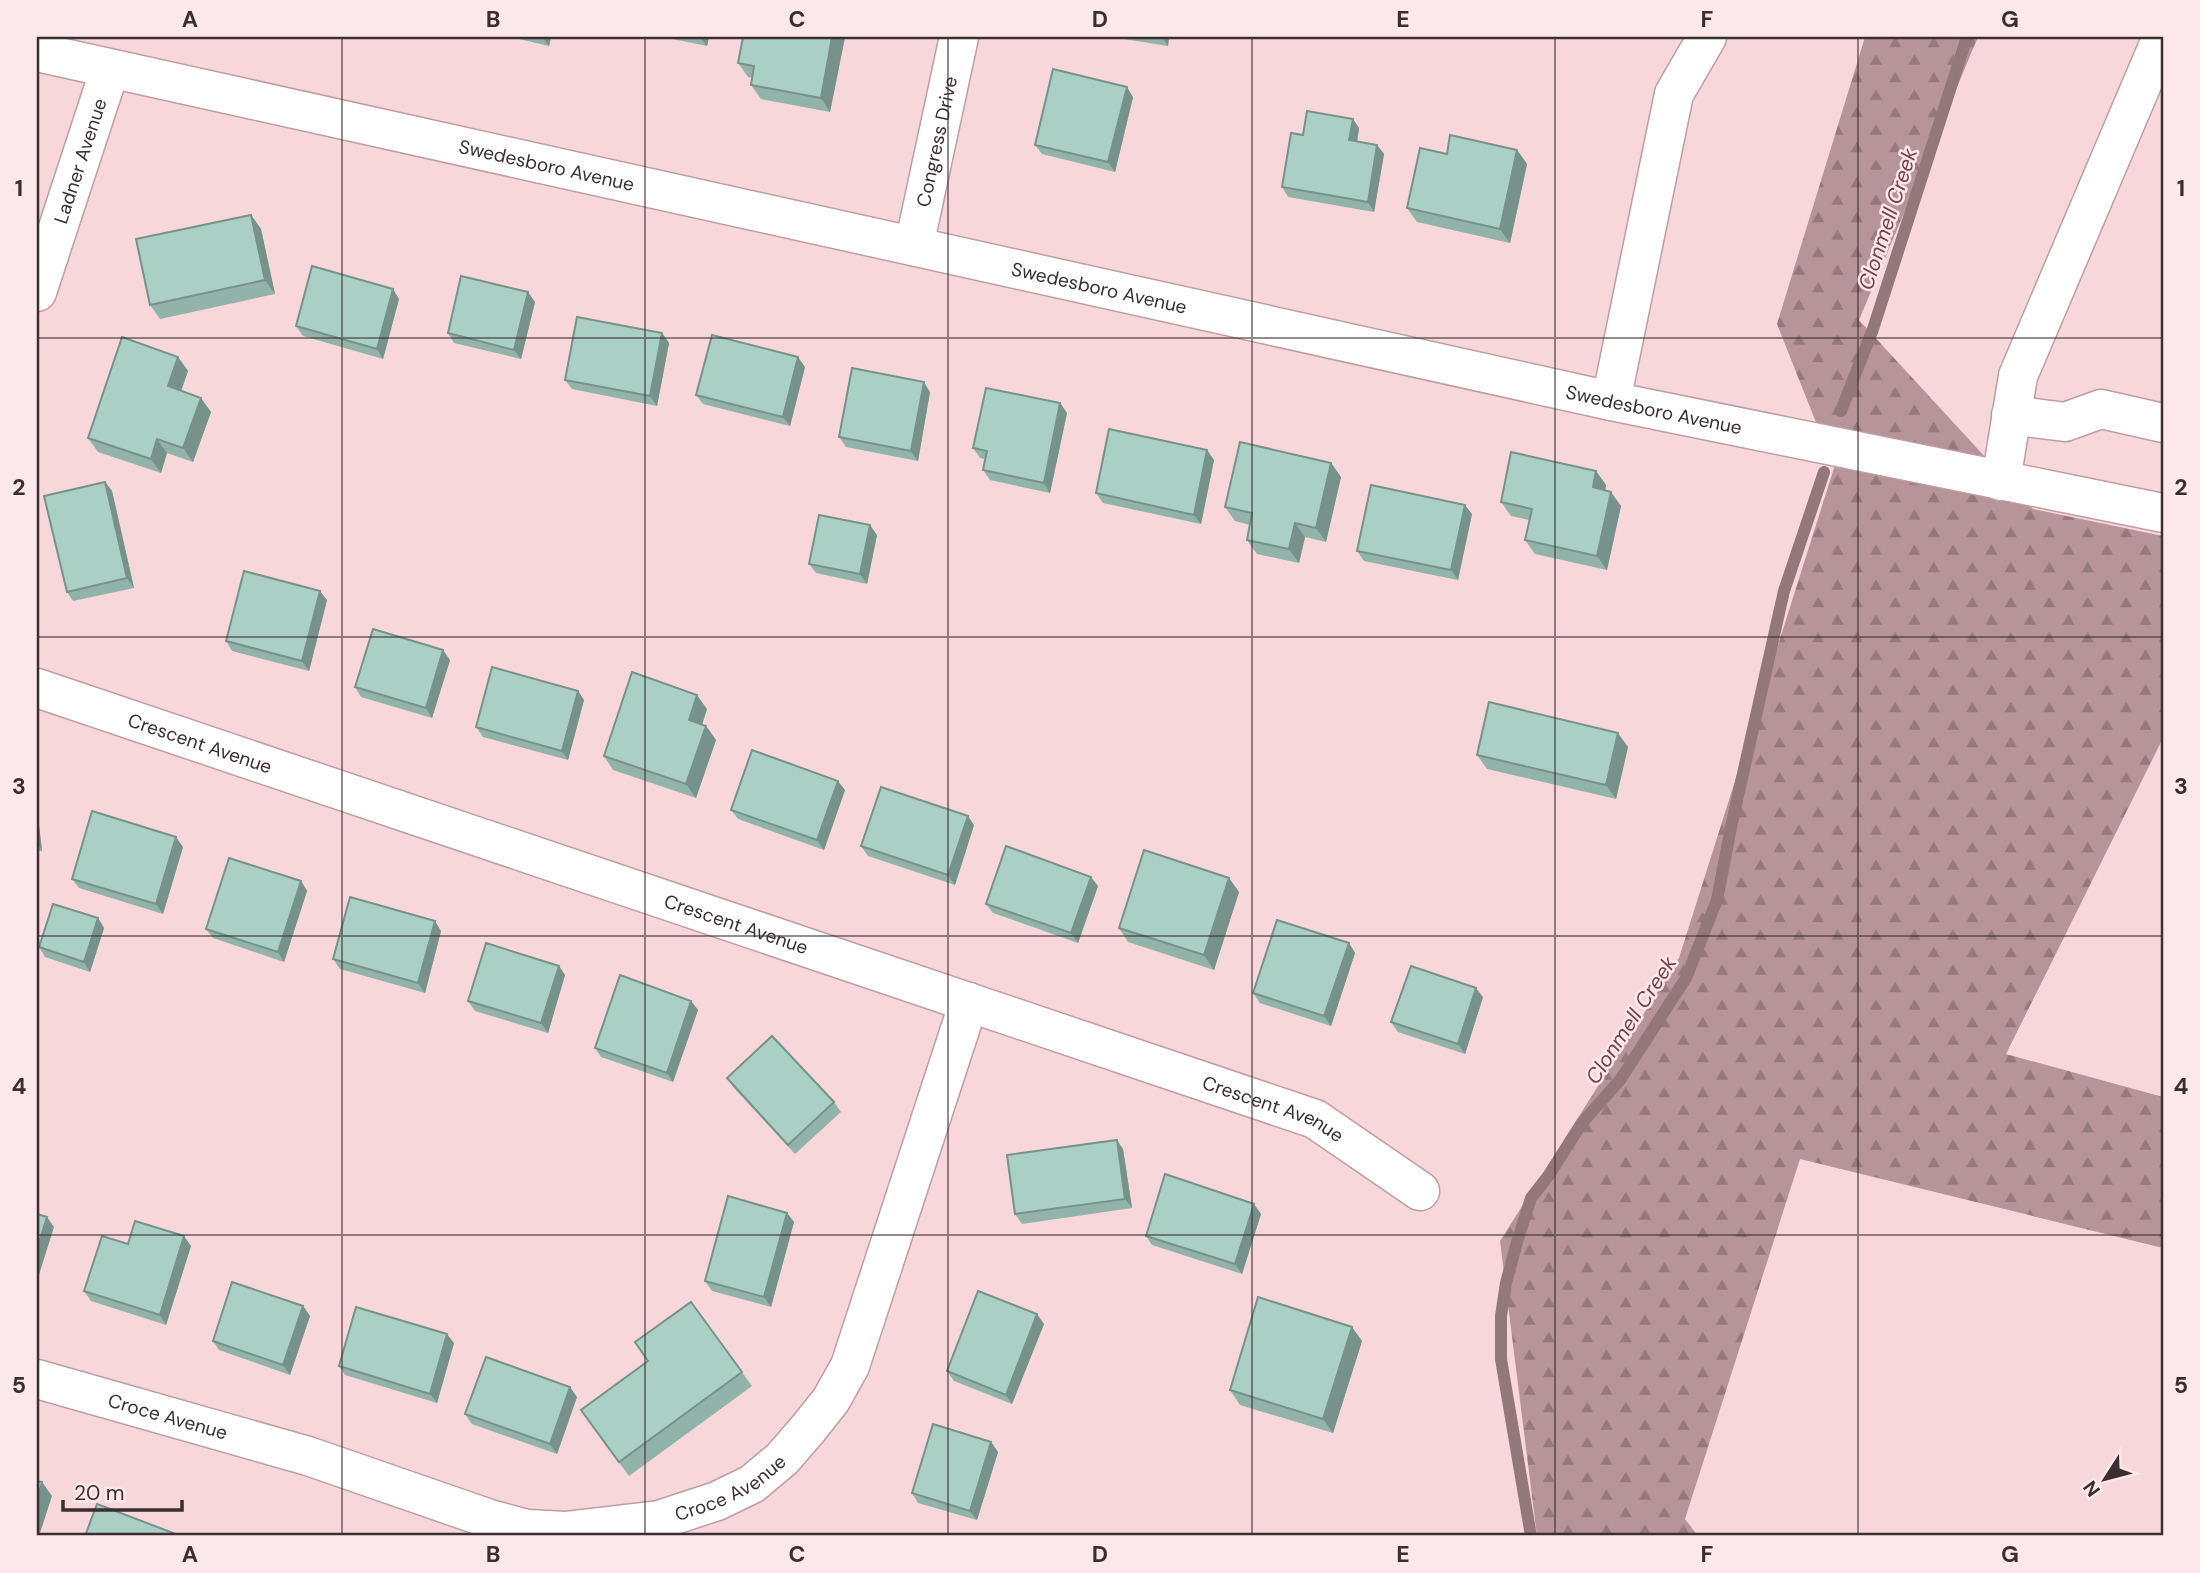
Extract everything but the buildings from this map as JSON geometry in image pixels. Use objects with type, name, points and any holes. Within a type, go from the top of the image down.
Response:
[{"type":"street","name":"Congress Drive","points":[[914,246],[958,37]]},
{"type":"street","points":[[1611,401],[1674,94],[1707,37]]},
{"type":"street","points":[[2001,481],[2018,376],[2162,37]]},
{"type":"street","name":"Swedesboro Avenue","points":[[37,52],[1611,401],[2163,513]]},
{"type":"street","name":"Ladner Avenue","points":[[37,292],[110,69]]},
{"type":"street","points":[[2011,415],[2065,422],[2101,409],[2163,423]]},
{"type":"street","name":"Crescent Avenue","points":[[37,688],[1315,1119],[1420,1191]]},
{"type":"street","name":"Croce Avenue","points":[[37,1379],[308,1456],[453,1507],[527,1529],[565,1531],[663,1528],[752,1484],[782,1459],[831,1400],[850,1366],[863,1329],[969,1002]]},
{"type":"green space","points":[[1865,37],[1978,37],[1859,320],[2033,509],[2163,536],[2163,738],[2006,1054],[2163,1097],[2163,1248],[1800,1159],[1685,1519],[1698,1536],[1537,1536],[1500,1241],[1679,958],[1834,468],[1777,324]]},
{"type":"waterway","name":"Clonmell Creek","points":[[1841,411],[1873,329],[1967,37]]},
{"type":"waterway","name":"Clonmell Creek","points":[[1531,1536],[1501,1359],[1501,1316],[1517,1242],[1531,1198],[1582,1123],[1620,1080],[1686,978],[1717,900],[1784,591],[1824,472]]}]
